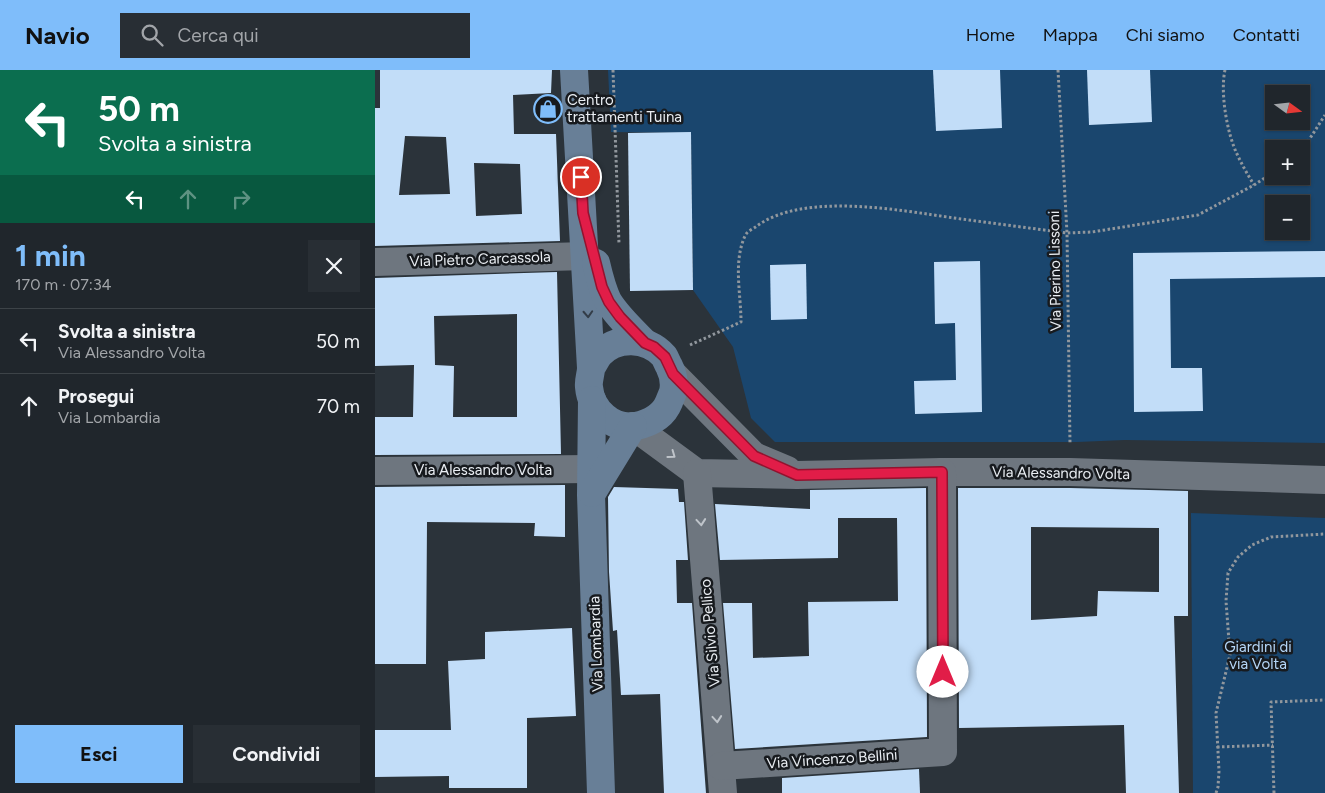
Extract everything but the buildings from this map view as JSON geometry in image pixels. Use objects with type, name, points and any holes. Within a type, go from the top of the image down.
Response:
[{"type":"street","name":"Via Lombardia","points":[[575,70],[591,368],[589,386],[592,400],[591,482],[601,793]]},
{"type":"street","name":"Via Lombardia","points":[[583,213],[602,287],[609,302],[620,317],[661,358]]},
{"type":"street","name":"Via Pietro Carcassola","points":[[375,262],[585,256]]},
{"type":"street","points":[[591,368],[598,356],[607,348],[620,342],[631,341],[661,358],[673,391],[666,408],[655,419],[648,423],[633,426],[623,426],[609,420],[600,414],[592,400]]},
{"type":"street","name":"Via Alessandro Volta","points":[[661,358],[754,456],[797,475]]},
{"type":"street","points":[[633,426],[697,473]]},
{"type":"street","points":[[591,482],[633,426]]},
{"type":"street","name":"Via Alessandro Volta","points":[[375,471],[591,482]]},
{"type":"street","name":"Via Vincenzo Bellini","points":[[721,766],[943,752],[942,472]]},
{"type":"street","name":"Via Alessandro Volta","points":[[697,473],[797,475],[1070,472],[1325,480]]},
{"type":"street","name":"Via Silvio Pellico","points":[[697,473],[723,793]]},
{"type":"path","points":[[613,70],[619,252]]},
{"type":"path","name":"Via Pierino Lissoni","points":[[1058,70],[1067,234],[1070,472]]},
{"type":"path","points":[[1225,70],[1223,78],[1225,115],[1236,153],[1254,185]]},
{"type":"path","points":[[1309,140],[1325,115]]},
{"type":"path","points":[[661,358],[741,322],[739,254],[746,234],[761,222],[785,212],[813,207],[837,206],[898,210],[1067,234],[1092,232],[1198,215],[1265,178]]},
{"type":"path","points":[[1216,793],[1219,771],[1217,713],[1229,655],[1226,601],[1229,573],[1238,557],[1252,544],[1271,537],[1325,534]]},
{"type":"path","points":[[1274,793],[1271,702],[1325,700]]},
{"type":"path","points":[[1217,747],[1273,744]]},
{"type":"green space","points":[[608,70],[1325,70],[1325,443],[1125,440],[1077,442],[775,442],[751,418],[733,347],[693,290],[691,133],[611,132]]},
{"type":"green space","name":"Giardini di via Volta","points":[[1191,513],[1325,518],[1325,793],[1193,793]]},
{"type":"place","name":"Centro trattamenti Tuina","points":[[548,109]]},
{"type":"route","points":[[581,177],[583,213],[602,287],[609,302],[620,317],[645,343],[654,347],[665,357],[673,374],[754,456],[797,475],[942,472],[943,672]]}]
